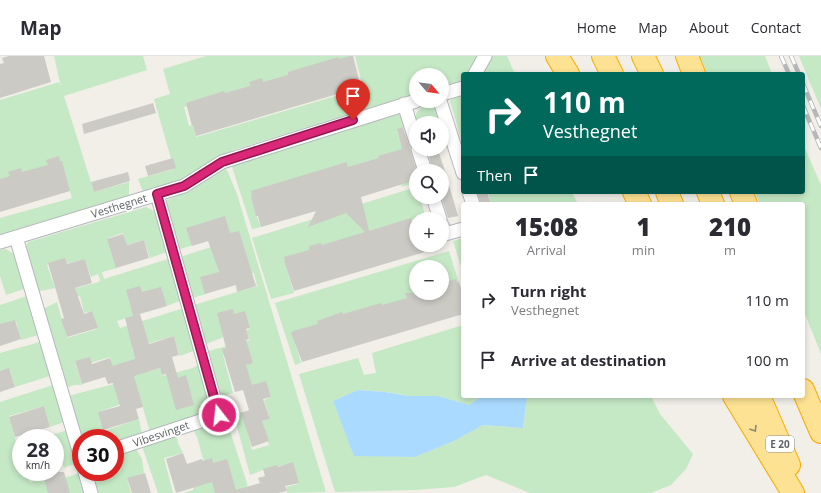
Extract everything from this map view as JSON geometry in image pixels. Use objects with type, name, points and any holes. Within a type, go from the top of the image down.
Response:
[{"type":"highway","points":[[557,56],[567,72]]},
{"type":"highway","points":[[603,56],[611,72]]},
{"type":"highway","points":[[643,56],[651,72]]},
{"type":"highway","points":[[687,56],[693,72]]},
{"type":"highway","points":[[805,395],[821,432]]},
{"type":"highway","points":[[735,398],[793,493]]},
{"type":"highway","name":"E 20","points":[[760,398],[801,493]]},
{"type":"street","points":[[476,72],[485,56]]},
{"type":"street","points":[[449,92],[461,89]]},
{"type":"street","name":"Vesthegnet","points":[[0,242],[184,186],[222,162],[409,102]]},
{"type":"street","points":[[442,108],[461,166]]},
{"type":"street","name":"Vibesvinget","points":[[124,447],[219,415],[157,194]]},
{"type":"street","points":[[449,233],[461,230]]},
{"type":"street","points":[[16,237],[72,429]]},
{"type":"street","points":[[88,481],[91,493]]},
{"type":"green space","points":[[54,56],[143,56],[147,70],[64,96],[94,192],[129,182],[129,197],[0,237],[0,218],[72,198],[61,162],[0,180],[0,100],[59,82],[61,87]]},
{"type":"green space","points":[[206,56],[355,56],[478,56],[468,72],[461,72],[461,81],[453,85],[449,86],[449,68],[409,68],[409,97],[233,150],[182,180],[144,194],[138,179],[174,169],[154,99],[170,94],[163,69]],"holes":[[[355,56],[363,88],[196,137],[193,125],[189,126],[184,107]]]},
{"type":"green space","points":[[492,56],[507,56],[514,72],[483,72]]},
{"type":"green space","points":[[700,56],[765,56],[771,72],[706,72]]},
{"type":"green space","points":[[799,56],[821,56],[821,109]]},
{"type":"green space","points":[[461,93],[461,139],[450,101]]},
{"type":"green space","points":[[421,108],[435,108],[438,110],[440,116],[416,116]]},
{"type":"green space","points":[[398,114],[405,119],[406,126],[397,131],[409,170],[409,184],[402,187],[394,154],[251,197],[261,227],[252,229],[231,164]]},
{"type":"green space","points":[[805,149],[821,185],[821,354],[805,314],[805,202],[759,202],[756,194],[805,194]]},
{"type":"green space","points":[[222,168],[227,170],[237,194],[326,492],[287,493],[286,487],[298,484],[293,463],[263,470],[250,475],[234,415],[242,412],[252,450],[269,445],[262,421],[270,419],[264,400],[271,397],[268,388],[252,388],[241,349],[223,355],[233,393],[222,396],[208,351],[250,340],[246,330],[250,329],[245,312],[219,320],[224,337],[206,344],[194,305],[257,286],[254,273],[238,277],[231,258],[216,263],[219,273],[201,279],[206,294],[192,298],[180,257],[239,238],[238,232],[177,250],[165,209],[167,200],[189,190]]},
{"type":"green space","points":[[409,189],[409,204],[422,204],[424,212],[409,212],[409,224],[284,261],[294,293],[271,299],[252,238]]},
{"type":"green space","points":[[488,194],[573,194],[577,202],[490,202]]},
{"type":"green space","points":[[146,207],[154,211],[167,252],[150,258],[144,240],[126,245],[123,233],[108,238],[117,268],[102,272],[104,279],[168,259],[181,301],[167,306],[161,288],[128,297],[133,316],[117,321],[120,328],[184,308],[196,350],[180,356],[174,336],[132,348],[137,368],[149,365],[151,371],[160,368],[162,376],[193,368],[200,364],[211,400],[209,409],[203,415],[150,432],[134,377],[133,400],[98,412],[103,429],[78,429],[68,396],[118,383],[110,357],[90,363],[88,358],[75,362],[82,385],[74,385],[66,388],[43,309],[57,302],[67,338],[97,329],[92,311],[84,313],[80,296],[76,297],[73,289],[99,282],[100,279],[98,274],[91,277],[85,259],[66,264],[64,259],[47,265],[55,288],[36,292],[24,250],[28,242]]},
{"type":"green space","points":[[461,239],[461,267],[453,241]]},
{"type":"green space","points":[[6,249],[14,254],[24,289],[6,295],[0,276],[0,250]]},
{"type":"green space","points":[[449,251],[459,283],[449,286],[449,260],[419,260]]},
{"type":"green space","points":[[409,263],[409,298],[292,333],[301,363],[295,365],[275,303]]},
{"type":"green space","points":[[27,296],[38,335],[21,340],[16,321],[0,326],[0,305]]},
{"type":"green space","points":[[461,326],[461,398],[479,398],[469,405],[438,396],[408,396],[385,392],[358,390],[333,401],[354,455],[415,457],[454,441],[483,425],[523,428],[527,398],[652,398],[660,414],[693,454],[686,469],[671,485],[651,493],[530,493],[486,475],[454,487],[414,490],[335,492],[299,374],[358,358],[364,375],[376,373],[372,353]]},
{"type":"green space","points":[[40,342],[50,376],[15,387],[10,370],[0,373],[0,353]]},
{"type":"green space","points":[[53,385],[64,422],[50,427],[44,406],[9,416],[13,429],[12,481],[64,481],[64,478],[72,476],[72,481],[82,481],[86,493],[0,493],[0,402]]},
{"type":"green space","points":[[139,419],[142,435],[124,440],[124,429],[110,429]]},
{"type":"green space","points":[[224,421],[229,428],[247,483],[248,493],[183,493],[193,490],[195,484],[209,480],[194,431]]},
{"type":"green space","points":[[68,430],[72,445],[72,465],[64,468],[64,431]]},
{"type":"green space","points":[[177,436],[178,443],[183,453],[164,458],[173,493],[158,493],[142,446]]},
{"type":"green space","points":[[136,449],[142,459],[144,473],[127,479],[131,493],[98,493],[95,481],[124,481],[124,452]]},
{"type":"water","points":[[358,390],[385,392],[408,396],[438,396],[469,405],[479,398],[527,398],[523,428],[483,425],[454,441],[415,457],[354,456],[333,401]]},
{"type":"building","points":[[9,56],[44,56],[51,82],[0,98],[0,64],[4,63],[2,58]]},
{"type":"building","points":[[353,56],[361,87],[196,136],[186,103],[224,91],[225,93],[250,86],[249,82],[262,78],[263,82],[288,75],[288,72],[318,63],[339,57],[339,59]]},
{"type":"building","points":[[153,103],[156,113],[84,134],[82,124]]},
{"type":"building","points":[[403,127],[409,146],[409,156],[412,156],[415,164],[409,164],[409,182],[361,197],[369,231],[409,219],[409,252],[425,252],[294,291],[284,257],[309,250],[309,246],[321,243],[322,245],[365,232],[346,213],[308,227],[316,211],[261,227],[258,216],[256,216],[251,191],[347,162],[348,167],[379,158],[378,156],[402,149],[397,129]]},
{"type":"building","points":[[59,156],[60,161],[62,161],[70,191],[0,212],[0,179],[10,176],[8,172],[21,168],[22,172],[48,165],[46,160]]},
{"type":"building","points":[[440,156],[443,164],[431,164],[429,157]]},
{"type":"building","points":[[173,158],[176,168],[148,176],[145,166]]},
{"type":"building","points":[[128,172],[130,181],[94,192],[91,182]]},
{"type":"building","points":[[449,185],[458,216],[449,218],[449,212],[446,212],[444,204],[449,204]]},
{"type":"building","points":[[478,194],[488,194],[490,202],[480,202]]},
{"type":"building","points":[[225,216],[230,233],[239,231],[256,286],[237,292],[236,285],[205,294],[200,277],[219,272],[208,241],[192,246],[186,228]]},
{"type":"building","points":[[123,234],[127,245],[144,240],[149,258],[116,268],[107,239]]},
{"type":"building","points":[[65,258],[67,264],[85,259],[92,283],[75,288],[84,314],[92,311],[98,328],[67,337],[61,319],[64,318],[48,263]]},
{"type":"building","points":[[456,279],[457,283],[459,282],[461,288],[461,315],[302,362],[291,333],[293,331],[318,324],[317,321],[342,312],[343,314],[381,303],[382,305],[407,298],[405,293],[409,293],[409,300],[449,300],[449,281]]},
{"type":"building","points":[[140,286],[142,292],[161,287],[167,306],[133,316],[126,290]]},
{"type":"building","points":[[233,309],[234,314],[245,311],[250,328],[246,329],[249,339],[246,340],[253,363],[246,365],[252,385],[266,381],[271,397],[263,399],[270,419],[262,421],[269,441],[252,447],[241,413],[249,410],[243,390],[235,392],[222,349],[226,348],[217,313]]},
{"type":"building","points":[[140,314],[149,344],[174,336],[179,355],[172,357],[178,378],[186,375],[194,405],[176,410],[166,374],[162,375],[160,368],[134,376],[143,407],[136,409],[139,419],[103,429],[98,412],[120,406],[113,383],[108,384],[105,377],[82,384],[75,361],[90,357],[92,364],[110,358],[113,366],[135,359],[125,318]]},
{"type":"building","points":[[15,320],[21,339],[0,346],[0,324]]},
{"type":"building","points":[[9,368],[15,387],[0,392],[0,371]]},
{"type":"building","points":[[44,406],[50,427],[43,429],[13,429],[9,417]]},
{"type":"building","points":[[183,453],[187,464],[202,459],[203,461],[212,458],[213,463],[227,459],[236,490],[260,483],[258,478],[265,476],[263,469],[277,465],[278,467],[293,462],[299,483],[285,486],[287,491],[278,493],[215,493],[212,482],[176,493],[166,459]]},
{"type":"building","points":[[64,472],[70,493],[48,493],[45,481],[64,481]]},
{"type":"building","points":[[145,473],[151,493],[132,493],[127,478]]},
{"type":"railway","points":[[781,56],[788,72]]},
{"type":"railway","points":[[791,56],[798,72]]},
{"type":"railway","points":[[805,89],[821,126]]},
{"type":"railway","points":[[805,111],[821,148]]},
{"type":"route","points":[[219,415],[157,194],[184,186],[222,162],[353,120]]}]
